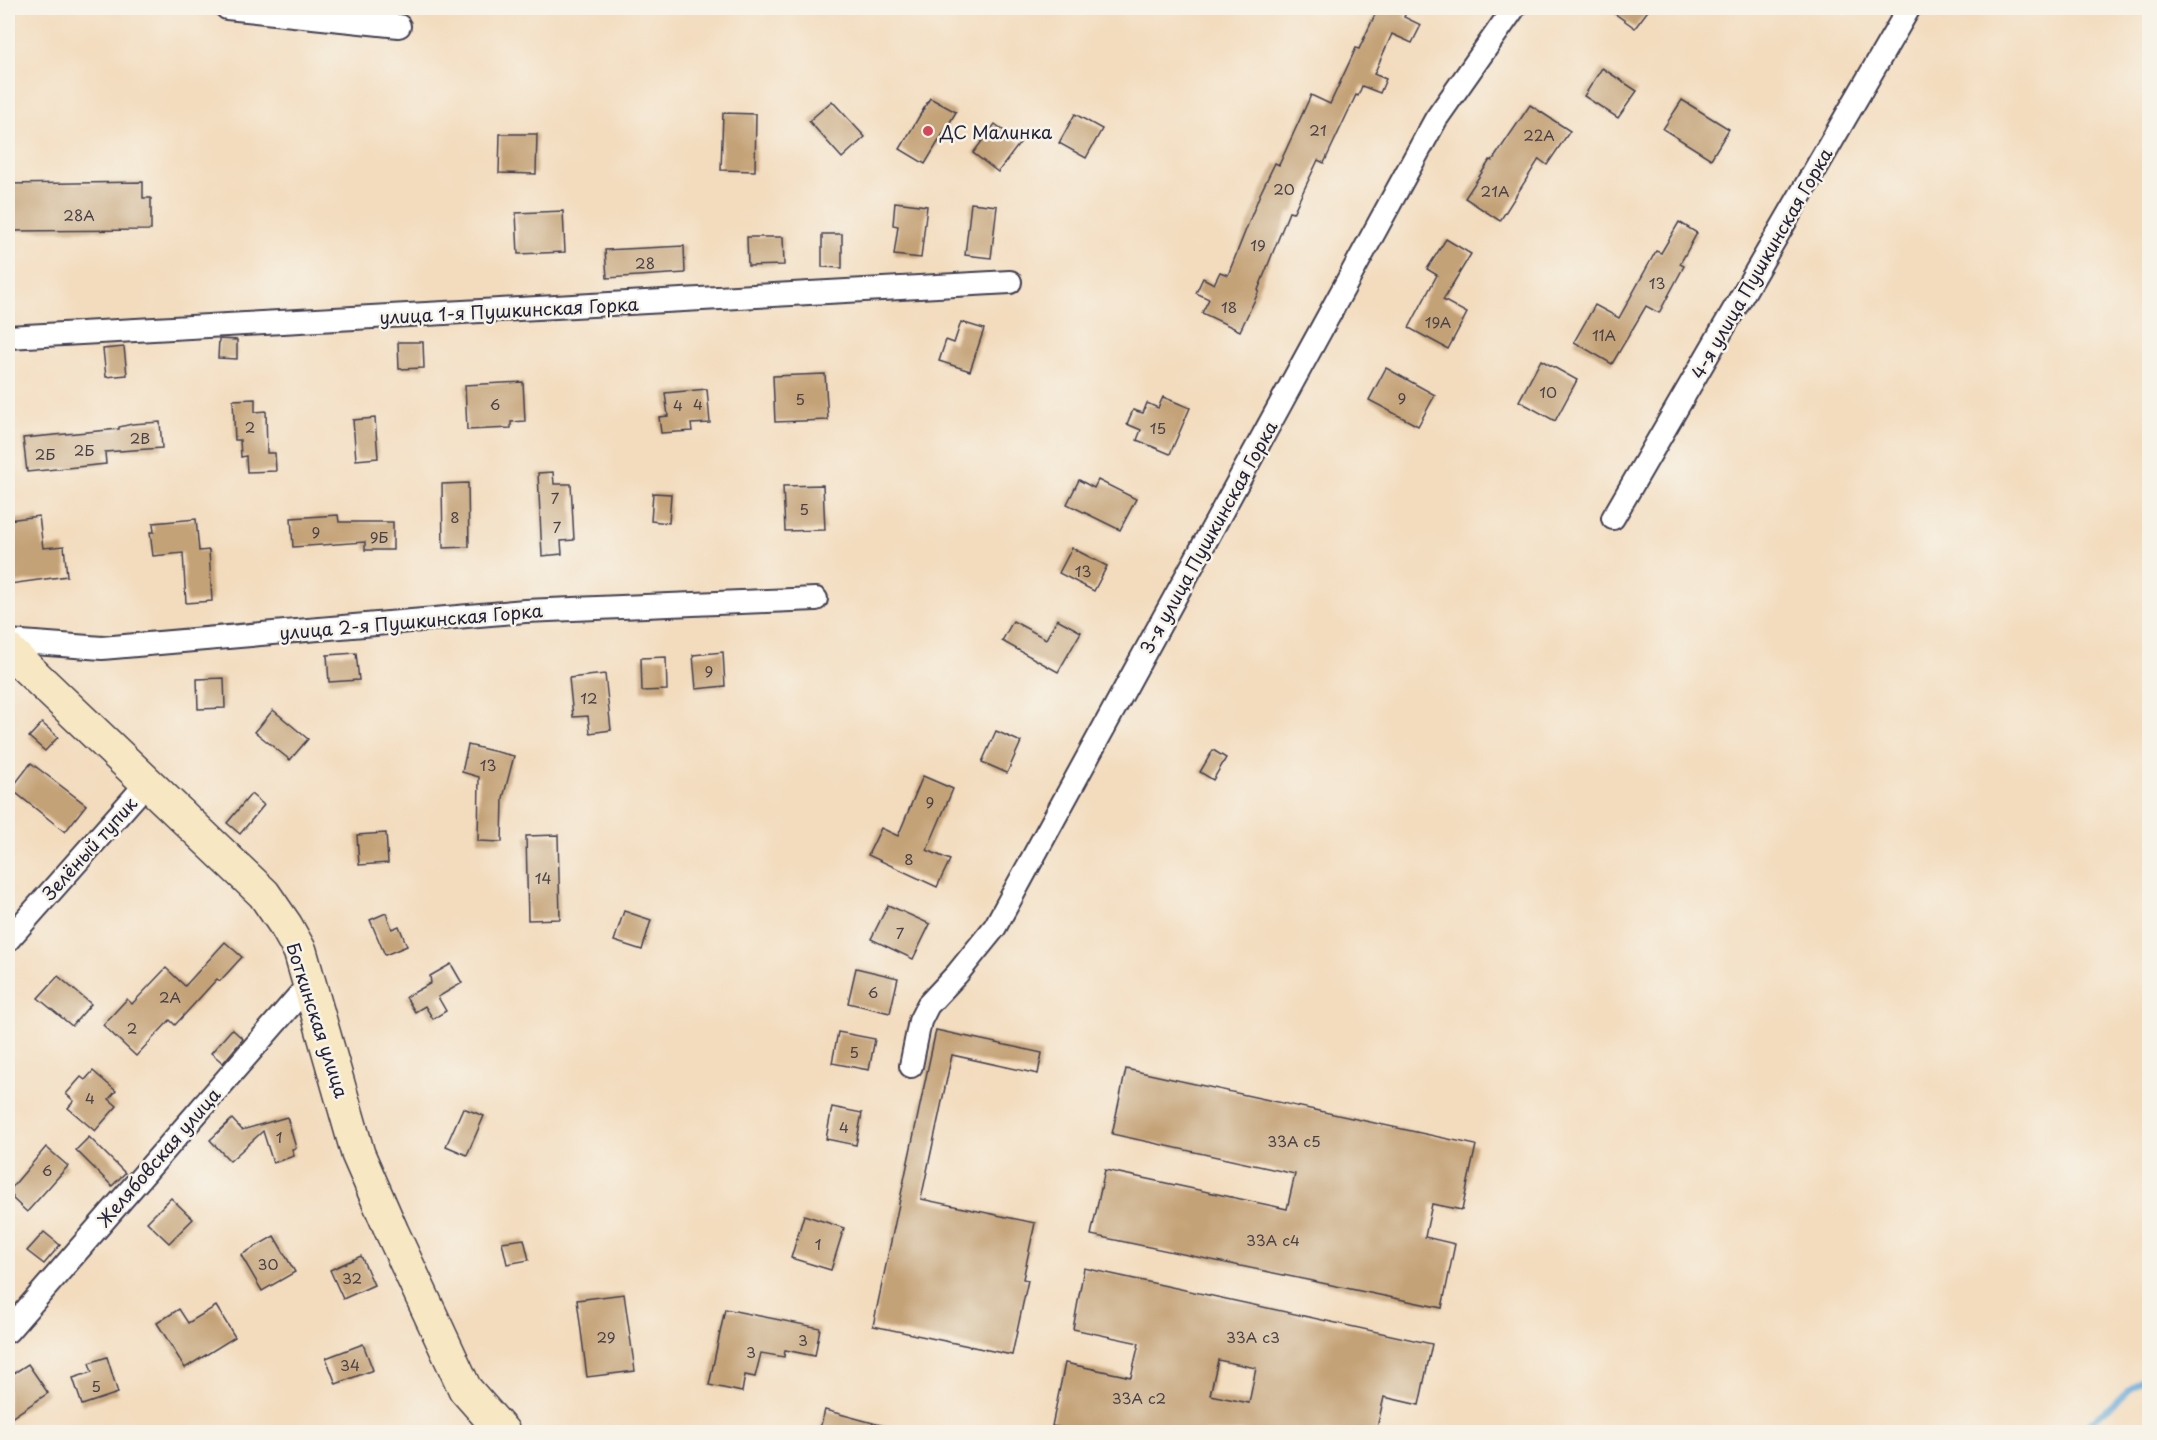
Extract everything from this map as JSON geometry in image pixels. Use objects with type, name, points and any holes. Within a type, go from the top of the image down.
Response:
[{"type":"street","points":[[227,8],[399,26]]},
{"type":"street","name":"3-я улица Пушкинская Горка","points":[[911,1066],[920,1021],[928,1005],[995,927],[1437,120],[1514,8]]},
{"type":"street","name":"4-я улица Пушкинская Горка","points":[[1613,518],[1909,8]]},
{"type":"street","name":"улица 1-я Пушкинская Горка","points":[[8,337],[1010,282]]},
{"type":"street","name":"улица 2-я Пушкинская Горка","points":[[8,640],[102,648],[525,611],[816,599]]},
{"type":"street","name":"Боткинская улица","points":[[8,650],[264,894],[286,926],[300,951],[358,1154],[465,1389],[502,1432]]},
{"type":"street","name":"Зелёный тупик","points":[[8,940],[147,783]]},
{"type":"street","name":"Желябовская улица","points":[[8,1331],[309,984]]},
{"type":"building","points":[[1378,8],[1408,8],[1404,17],[1421,25],[1412,43],[1392,34],[1374,74],[1386,79],[1380,93],[1362,86],[1358,96],[1356,95],[1324,163],[1318,160],[1293,213],[1289,212],[1259,291],[1240,331],[1202,313],[1209,299],[1196,293],[1203,278],[1214,284],[1220,272],[1228,275],[1260,194],[1275,163],[1279,165],[1311,95],[1330,104]]},
{"type":"building","points":[[1607,8],[1650,8],[1635,28]]},
{"type":"building","points":[[1602,68],[1637,91],[1618,118],[1584,96]]},
{"type":"building","name":"ДС Малинка","points":[[930,98],[956,112],[925,164],[900,149]]},
{"type":"building","points":[[1682,100],[1729,129],[1711,159],[1663,129]]},
{"type":"building","points":[[832,101],[865,137],[842,158],[809,121]]},
{"type":"building","points":[[1530,105],[1570,131],[1547,165],[1539,159],[1500,221],[1465,198]]},
{"type":"building","points":[[723,113],[756,114],[755,171],[721,170]]},
{"type":"building","points":[[1075,114],[1102,129],[1086,158],[1059,143]]},
{"type":"building","points":[[995,124],[1020,143],[998,172],[973,153]]},
{"type":"building","points":[[500,134],[537,134],[536,174],[499,173]]},
{"type":"building","points":[[143,182],[143,198],[151,198],[151,230],[8,231],[8,184]]},
{"type":"building","points":[[895,202],[927,206],[921,258],[894,255],[898,226],[893,225]]},
{"type":"building","points":[[971,203],[997,206],[991,258],[965,255]]},
{"type":"building","points":[[563,211],[565,252],[518,254],[516,213]]},
{"type":"building","points":[[1679,222],[1697,233],[1680,264],[1684,266],[1659,313],[1646,306],[1612,364],[1574,342],[1595,305],[1619,318],[1656,251],[1661,253]]},
{"type":"building","points":[[822,234],[842,234],[842,268],[822,267]]},
{"type":"building","points":[[747,237],[783,237],[784,265],[748,266]]},
{"type":"building","points":[[1446,239],[1471,254],[1443,300],[1467,313],[1448,349],[1409,328],[1437,275],[1427,269]]},
{"type":"building","points":[[684,246],[685,273],[607,278],[605,250]]},
{"type":"building","points":[[961,322],[984,329],[970,371],[939,361],[946,340],[954,343]]},
{"type":"building","points":[[219,339],[237,340],[237,359],[218,358]]},
{"type":"building","points":[[398,342],[423,342],[424,368],[399,369]]},
{"type":"building","points":[[124,347],[127,375],[106,377],[103,349]]},
{"type":"building","points":[[1541,360],[1577,380],[1555,421],[1519,401]]},
{"type":"building","points":[[1386,368],[1435,395],[1418,426],[1369,400]]},
{"type":"building","points":[[825,374],[828,420],[775,422],[773,376]]},
{"type":"building","points":[[523,382],[525,421],[511,422],[511,428],[467,430],[465,385]]},
{"type":"building","points":[[707,389],[710,423],[691,424],[692,431],[661,433],[659,417],[668,416],[665,393]]},
{"type":"building","points":[[1163,397],[1190,408],[1170,454],[1137,440],[1141,430],[1127,424],[1133,410],[1143,413],[1147,403],[1158,408]]},
{"type":"building","points":[[255,399],[255,412],[266,411],[267,453],[275,453],[276,471],[247,472],[246,456],[241,457],[240,440],[235,440],[233,400]]},
{"type":"building","points":[[375,418],[378,458],[356,460],[353,420]]},
{"type":"building","points":[[160,422],[162,448],[105,452],[106,464],[27,472],[23,438],[119,429],[119,427],[132,424]]},
{"type":"building","points":[[553,472],[554,484],[571,484],[574,540],[561,541],[562,554],[542,556],[538,473]]},
{"type":"building","points":[[1079,480],[1094,488],[1098,480],[1136,499],[1120,530],[1067,504]]},
{"type":"building","points":[[468,483],[469,547],[443,548],[442,484]]},
{"type":"building","points":[[823,485],[825,530],[785,531],[783,486]]},
{"type":"building","points":[[653,493],[671,494],[669,523],[651,521]]},
{"type":"building","points":[[338,515],[339,522],[393,522],[393,550],[365,550],[365,542],[293,547],[291,518]]},
{"type":"building","points":[[39,516],[43,548],[64,546],[67,576],[10,584],[8,520]]},
{"type":"building","points":[[196,519],[199,551],[209,550],[212,601],[186,603],[183,553],[153,556],[150,532],[154,532],[153,523]]},
{"type":"building","points":[[1072,548],[1107,566],[1094,591],[1059,573]]},
{"type":"building","points":[[1057,619],[1081,632],[1058,672],[1002,641],[1013,621],[1046,639]]},
{"type":"building","points":[[723,652],[725,686],[696,689],[693,655]]},
{"type":"building","points":[[356,653],[359,680],[329,682],[327,655]]},
{"type":"building","points":[[666,657],[667,690],[642,691],[641,658]]},
{"type":"building","points":[[605,674],[611,730],[590,733],[588,716],[573,717],[569,678]]},
{"type":"building","points":[[224,678],[225,708],[198,709],[197,679]]},
{"type":"building","points":[[273,710],[308,739],[290,760],[255,732]]},
{"type":"building","points":[[42,723],[58,737],[45,751],[29,737]]},
{"type":"building","points":[[996,731],[1021,742],[1007,773],[982,762]]},
{"type":"building","points":[[468,745],[514,756],[503,798],[502,842],[478,841],[479,777],[462,772]]},
{"type":"building","points":[[1213,750],[1226,758],[1213,780],[1200,772]]},
{"type":"building","points":[[31,763],[86,805],[65,832],[11,789]]},
{"type":"building","points":[[923,776],[953,789],[927,850],[950,860],[937,887],[868,855],[881,828],[898,836]]},
{"type":"building","points":[[251,794],[264,805],[240,834],[227,823]]},
{"type":"building","points":[[386,833],[388,863],[359,865],[357,835]]},
{"type":"building","points":[[558,835],[560,919],[528,920],[526,836]]},
{"type":"building","points":[[888,905],[930,924],[913,959],[871,939]]},
{"type":"building","points":[[624,911],[651,920],[642,950],[614,941]]},
{"type":"building","points":[[386,913],[392,929],[399,926],[407,946],[385,955],[370,920]]},
{"type":"building","points":[[225,942],[242,957],[220,981],[217,979],[175,1025],[170,1020],[136,1056],[103,1025],[127,999],[132,1004],[166,968],[185,986]]},
{"type":"building","points":[[451,964],[462,983],[438,997],[446,1011],[433,1019],[425,1006],[415,1012],[406,997],[431,983],[430,976]]},
{"type":"building","points":[[856,968],[898,978],[890,1013],[848,1003]]},
{"type":"building","points":[[58,976],[91,1004],[72,1026],[38,998]]},
{"type":"building","points":[[232,1029],[243,1039],[223,1063],[211,1053]]},
{"type":"building","points":[[936,1030],[1042,1053],[1038,1074],[952,1055],[921,1199],[1035,1223],[1023,1279],[1028,1280],[1012,1355],[873,1326]]},
{"type":"building","points":[[838,1032],[875,1039],[869,1070],[832,1063]]},
{"type":"building","points":[[1126,1069],[1476,1145],[1462,1210],[1432,1204],[1425,1237],[1455,1244],[1442,1308],[1091,1235],[1105,1170],[1287,1209],[1295,1174],[1112,1134]]},
{"type":"building","points":[[93,1071],[116,1091],[109,1099],[117,1106],[95,1131],[68,1108],[74,1101],[66,1094],[81,1077],[85,1080]]},
{"type":"building","points":[[832,1107],[862,1113],[856,1145],[826,1139]]},
{"type":"building","points":[[463,1108],[484,1116],[467,1155],[446,1146]]},
{"type":"building","points":[[287,1117],[296,1148],[292,1149],[294,1156],[273,1163],[263,1131],[230,1161],[210,1140],[232,1119],[242,1130]]},
{"type":"building","points":[[89,1137],[125,1173],[112,1186],[76,1150]]},
{"type":"building","points":[[46,1147],[68,1166],[27,1212],[8,1192]]},
{"type":"building","points":[[171,1198],[193,1219],[169,1243],[147,1222]]},
{"type":"building","points":[[804,1215],[844,1228],[831,1270],[791,1258]]},
{"type":"building","points":[[44,1232],[60,1245],[44,1264],[27,1251]]},
{"type":"building","points":[[274,1236],[295,1272],[262,1291],[241,1255]]},
{"type":"building","points":[[524,1239],[529,1260],[507,1264],[502,1242]]},
{"type":"building","points":[[361,1256],[374,1285],[343,1299],[330,1270]]},
{"type":"building","points":[[1084,1268],[1432,1344],[1419,1405],[1384,1397],[1376,1432],[1083,1432],[1052,1426],[1065,1363],[1131,1377],[1139,1343],[1073,1329]],"holes":[[[1218,1360],[1256,1368],[1249,1403],[1210,1395]]]},
{"type":"building","points":[[624,1294],[635,1371],[587,1377],[577,1300]]},
{"type":"building","points":[[216,1306],[235,1337],[185,1368],[157,1323],[179,1309],[188,1323]]},
{"type":"building","points":[[725,1309],[820,1328],[815,1356],[785,1350],[784,1357],[761,1353],[755,1377],[745,1375],[742,1392],[709,1385]]},
{"type":"building","points":[[363,1344],[373,1370],[336,1384],[326,1358]]},
{"type":"building","points":[[107,1357],[118,1393],[82,1405],[73,1378],[92,1372],[89,1363]]},
{"type":"building","points":[[28,1364],[48,1393],[8,1420],[8,1377]]},
{"type":"building","points":[[825,1410],[888,1427],[887,1432],[836,1432],[820,1428]]},
{"type":"waterway","points":[[2079,1432],[2150,1373]]},
{"type":"place","name":"ДС Малинка","points":[[928,131]]}]
